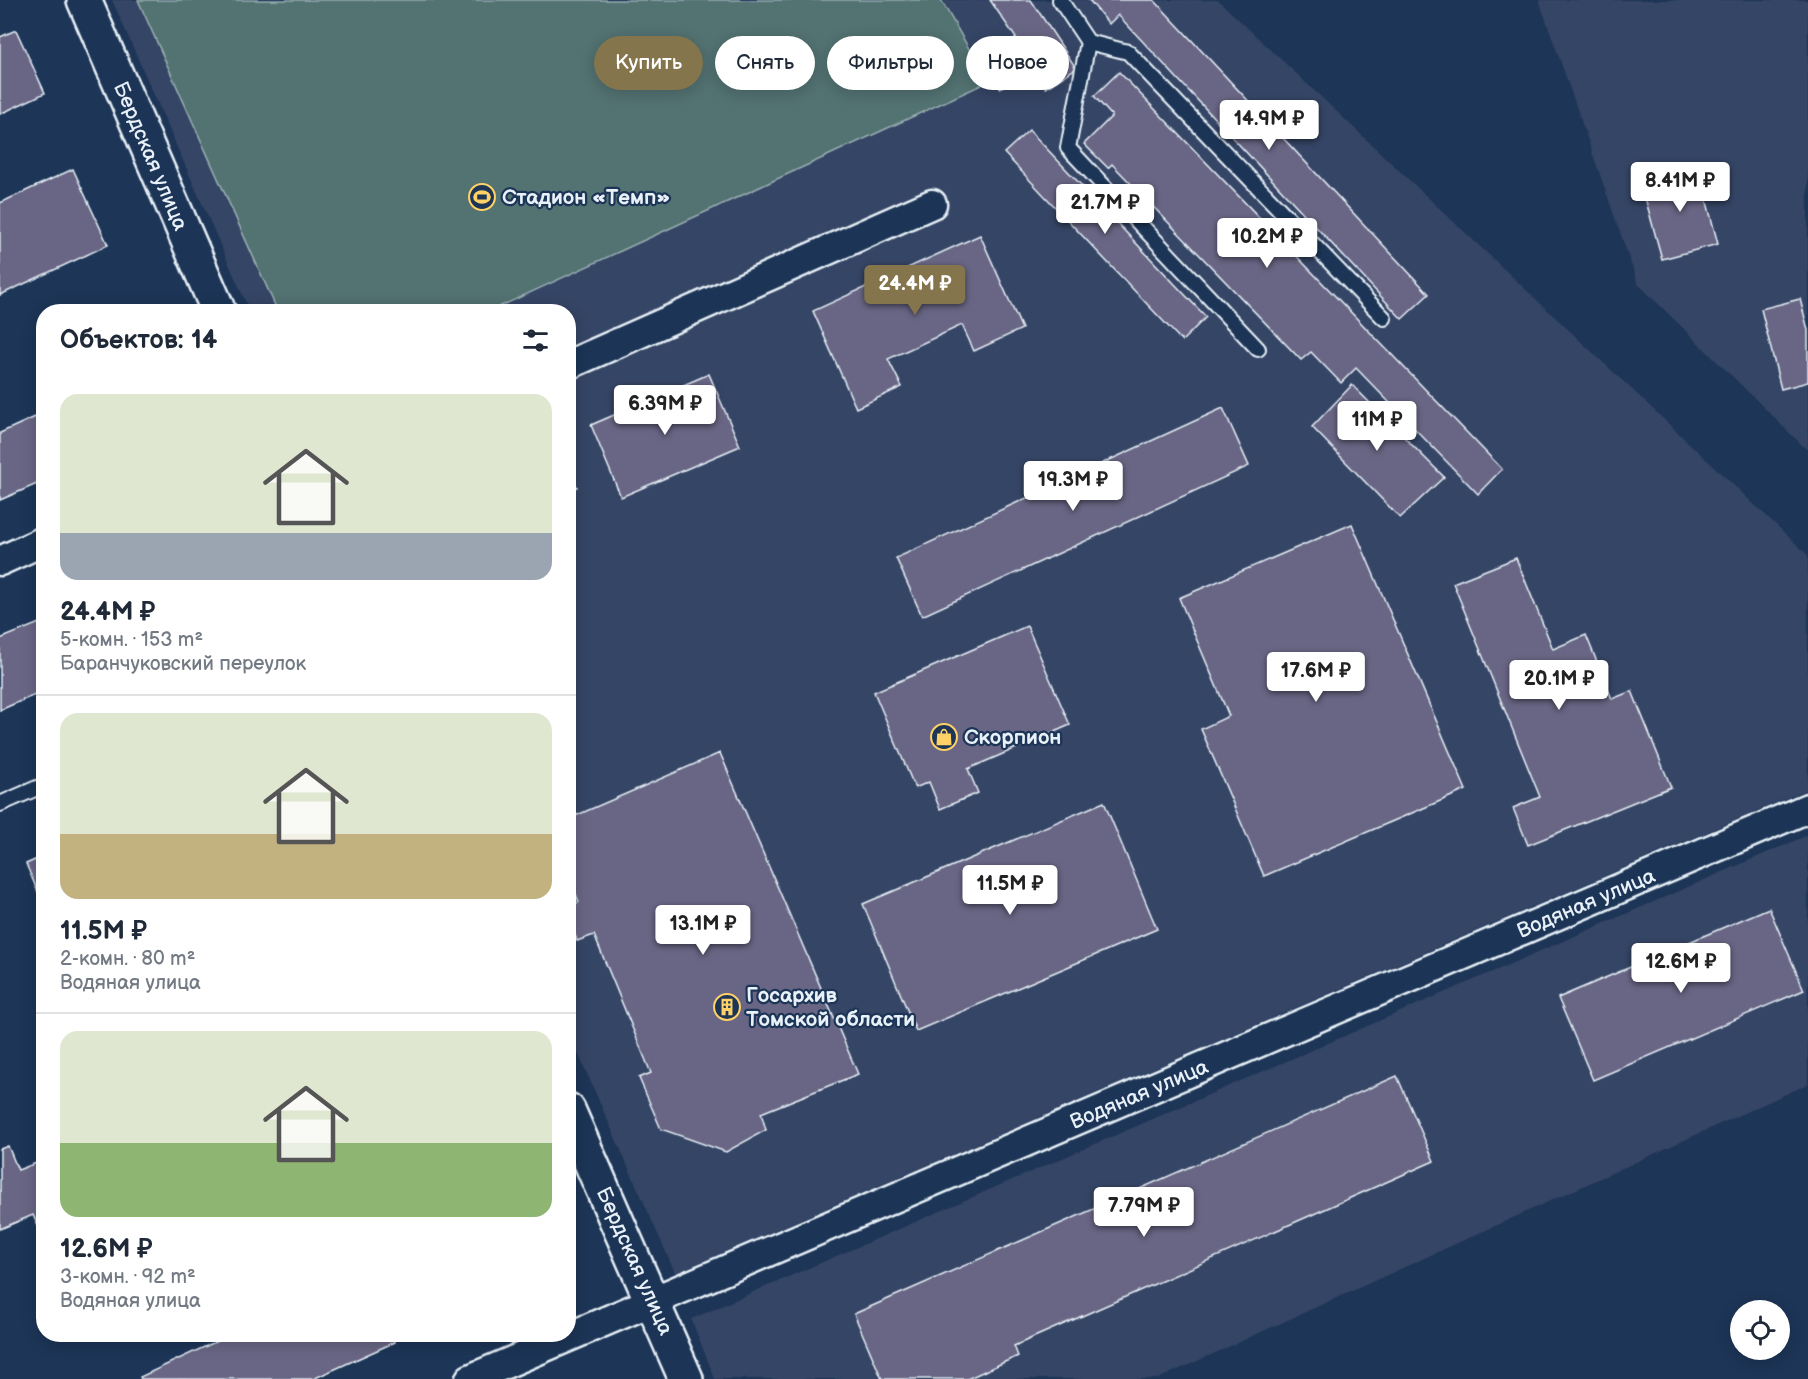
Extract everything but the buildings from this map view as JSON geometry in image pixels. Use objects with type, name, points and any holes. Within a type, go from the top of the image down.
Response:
[{"type":"street","name":"Бердская улица","points":[[84,0],[216,304]]},
{"type":"street","points":[[576,360],[932,204]]},
{"type":"street","points":[[0,561],[36,545]]},
{"type":"street","name":"Водяная улица","points":[[576,1334],[1808,808]]},
{"type":"street","name":"Бердская улица","points":[[576,1128],[686,1379]]},
{"type":"street","name":"Водяная улица","points":[[470,1379],[557,1342]]},
{"type":"lane","points":[[1060,0],[1088,42],[1128,52],[1384,318]]},
{"type":"lane","points":[[1088,42],[1068,148],[1258,349]]},
{"type":"lane","points":[[0,804],[36,788]]},
{"type":"shaded area","points":[[112,0],[1218,0],[1808,555],[1808,789],[675,1273],[576,1049],[576,304],[246,304]]},
{"type":"shaded area","points":[[1539,0],[1808,0],[1808,451],[1638,284]]},
{"type":"shaded area","points":[[1808,835],[1808,1084],[1158,1379],[715,1379],[691,1319]]},
{"type":"green space","name":"Стадион «Темп»","points":[[138,0],[941,0],[966,44],[966,90],[971,90],[505,304],[274,304]]},
{"type":"place","name":"Стадион «Темп»","points":[[482,197]]},
{"type":"place","name":"Скорпион","points":[[944,737]]},
{"type":"place","name":"Госархив Томской области","points":[[727,1007]]}]
